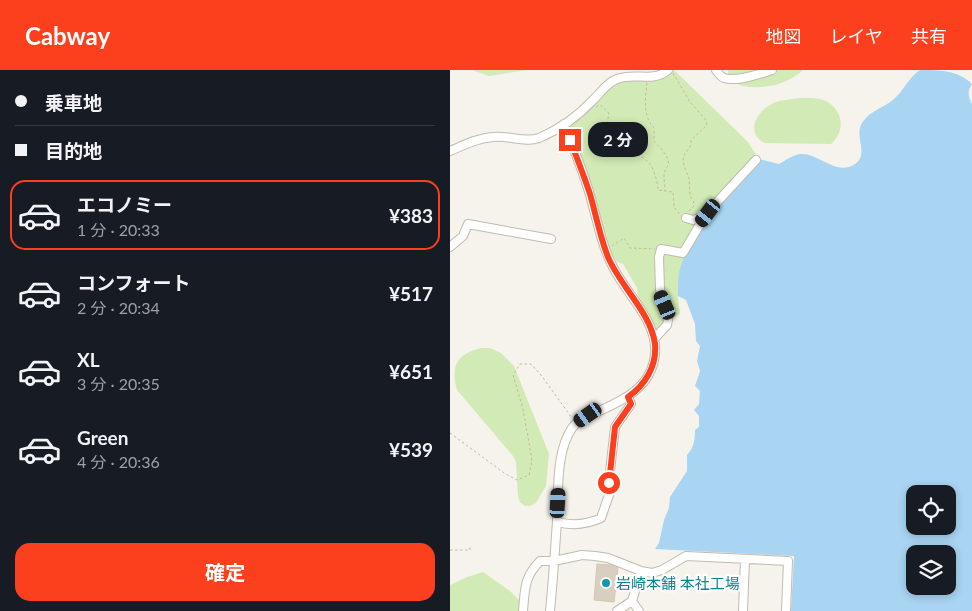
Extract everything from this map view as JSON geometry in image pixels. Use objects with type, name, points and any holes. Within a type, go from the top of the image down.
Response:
[{"type":"street","points":[[450,151],[480,138],[495,136],[525,139],[538,138],[564,124],[592,102],[611,81],[627,76],[653,77],[663,75],[668,70]]},
{"type":"street","points":[[716,70],[723,78],[727,79],[743,78],[772,70]]},
{"type":"street","points":[[550,611],[562,455],[566,441],[576,424],[588,415],[628,397],[645,381],[650,372],[655,352],[654,339],[649,323],[620,280],[606,250],[583,173],[564,124]]},
{"type":"street","points":[[654,339],[667,325],[668,320],[660,290],[659,257],[661,249],[683,253],[699,226],[718,201],[756,160]]},
{"type":"street","points":[[686,218],[693,220],[702,217],[699,226]]},
{"type":"street","points":[[450,247],[463,236],[468,224],[552,239]]},
{"type":"street","points":[[557,522],[572,526],[601,518],[609,495],[615,427],[631,404],[628,397]]},
{"type":"street","points":[[523,611],[525,586],[530,572],[540,561],[554,561],[582,556],[608,558],[641,571],[652,573],[662,570],[686,556],[788,562],[786,611]]},
{"type":"street","points":[[743,611],[745,560]]},
{"type":"street","points":[[617,611],[632,601],[641,571]]},
{"type":"street","points":[[632,601],[639,611]]},
{"type":"path","points":[[596,107],[600,105],[610,115],[605,128],[612,141],[622,144],[649,163],[658,184],[658,190],[674,192],[674,207],[681,216],[686,218],[686,214],[694,206],[694,203],[690,195],[689,178],[684,166],[683,157],[691,140],[707,125],[706,120],[690,102],[672,73],[668,70]]},
{"type":"path","points":[[653,77],[647,84],[646,114],[654,128],[654,141],[669,161],[664,174],[666,191]]},
{"type":"path","points":[[606,250],[624,238],[630,248],[661,249]]},
{"type":"path","points":[[450,433],[504,473],[517,480],[529,474],[532,460],[523,409],[513,375],[520,364],[531,364],[576,424]]},
{"type":"path","points":[[450,550],[470,550],[470,546]]},
{"type":"green space","points":[[472,70],[527,70],[489,76]]},
{"type":"green space","points":[[674,70],[747,141],[759,159],[678,296],[680,314],[668,321],[656,334],[648,313],[638,302],[637,288],[623,264],[617,262],[609,249],[568,126],[609,87],[622,80]]},
{"type":"green space","points":[[728,70],[803,70],[790,79],[775,85],[751,87],[737,84],[729,79]]},
{"type":"green space","points":[[798,98],[823,100],[832,105],[836,110],[841,121],[839,133],[831,144],[765,143],[759,139],[754,129],[760,113],[773,103]]},
{"type":"green space","points":[[482,348],[490,348],[501,353],[514,366],[549,454],[546,486],[536,503],[530,506],[525,506],[520,502],[516,462],[513,456],[457,390],[455,374],[458,362],[467,353]]},
{"type":"green space","points":[[483,572],[510,591],[519,600],[520,611],[450,611],[450,585]]},
{"type":"water","points":[[920,70],[934,70],[954,73],[967,79],[972,84],[969,94],[972,104],[972,611],[791,611],[794,556],[655,549],[659,543],[664,520],[669,508],[670,497],[687,471],[687,455],[694,443],[695,430],[699,427],[699,416],[694,410],[699,404],[700,391],[695,386],[700,371],[697,361],[700,346],[696,341],[695,324],[686,300],[678,296],[679,273],[684,257],[701,226],[759,159],[779,164],[800,154],[807,154],[841,168],[855,164],[861,156],[860,130],[864,120],[894,99]]},
{"type":"building","name":"岩崎本舗 本社工場","points":[[597,564],[611,565],[618,568],[614,602],[594,600]]},
{"type":"place","name":"岩崎本舗 本社工場","points":[[606,583]]},
{"type":"route","points":[[570,140],[583,173],[600,235],[612,267],[649,323],[655,345],[654,362],[650,372],[645,381],[628,397],[631,404],[615,427],[609,483]]}]
